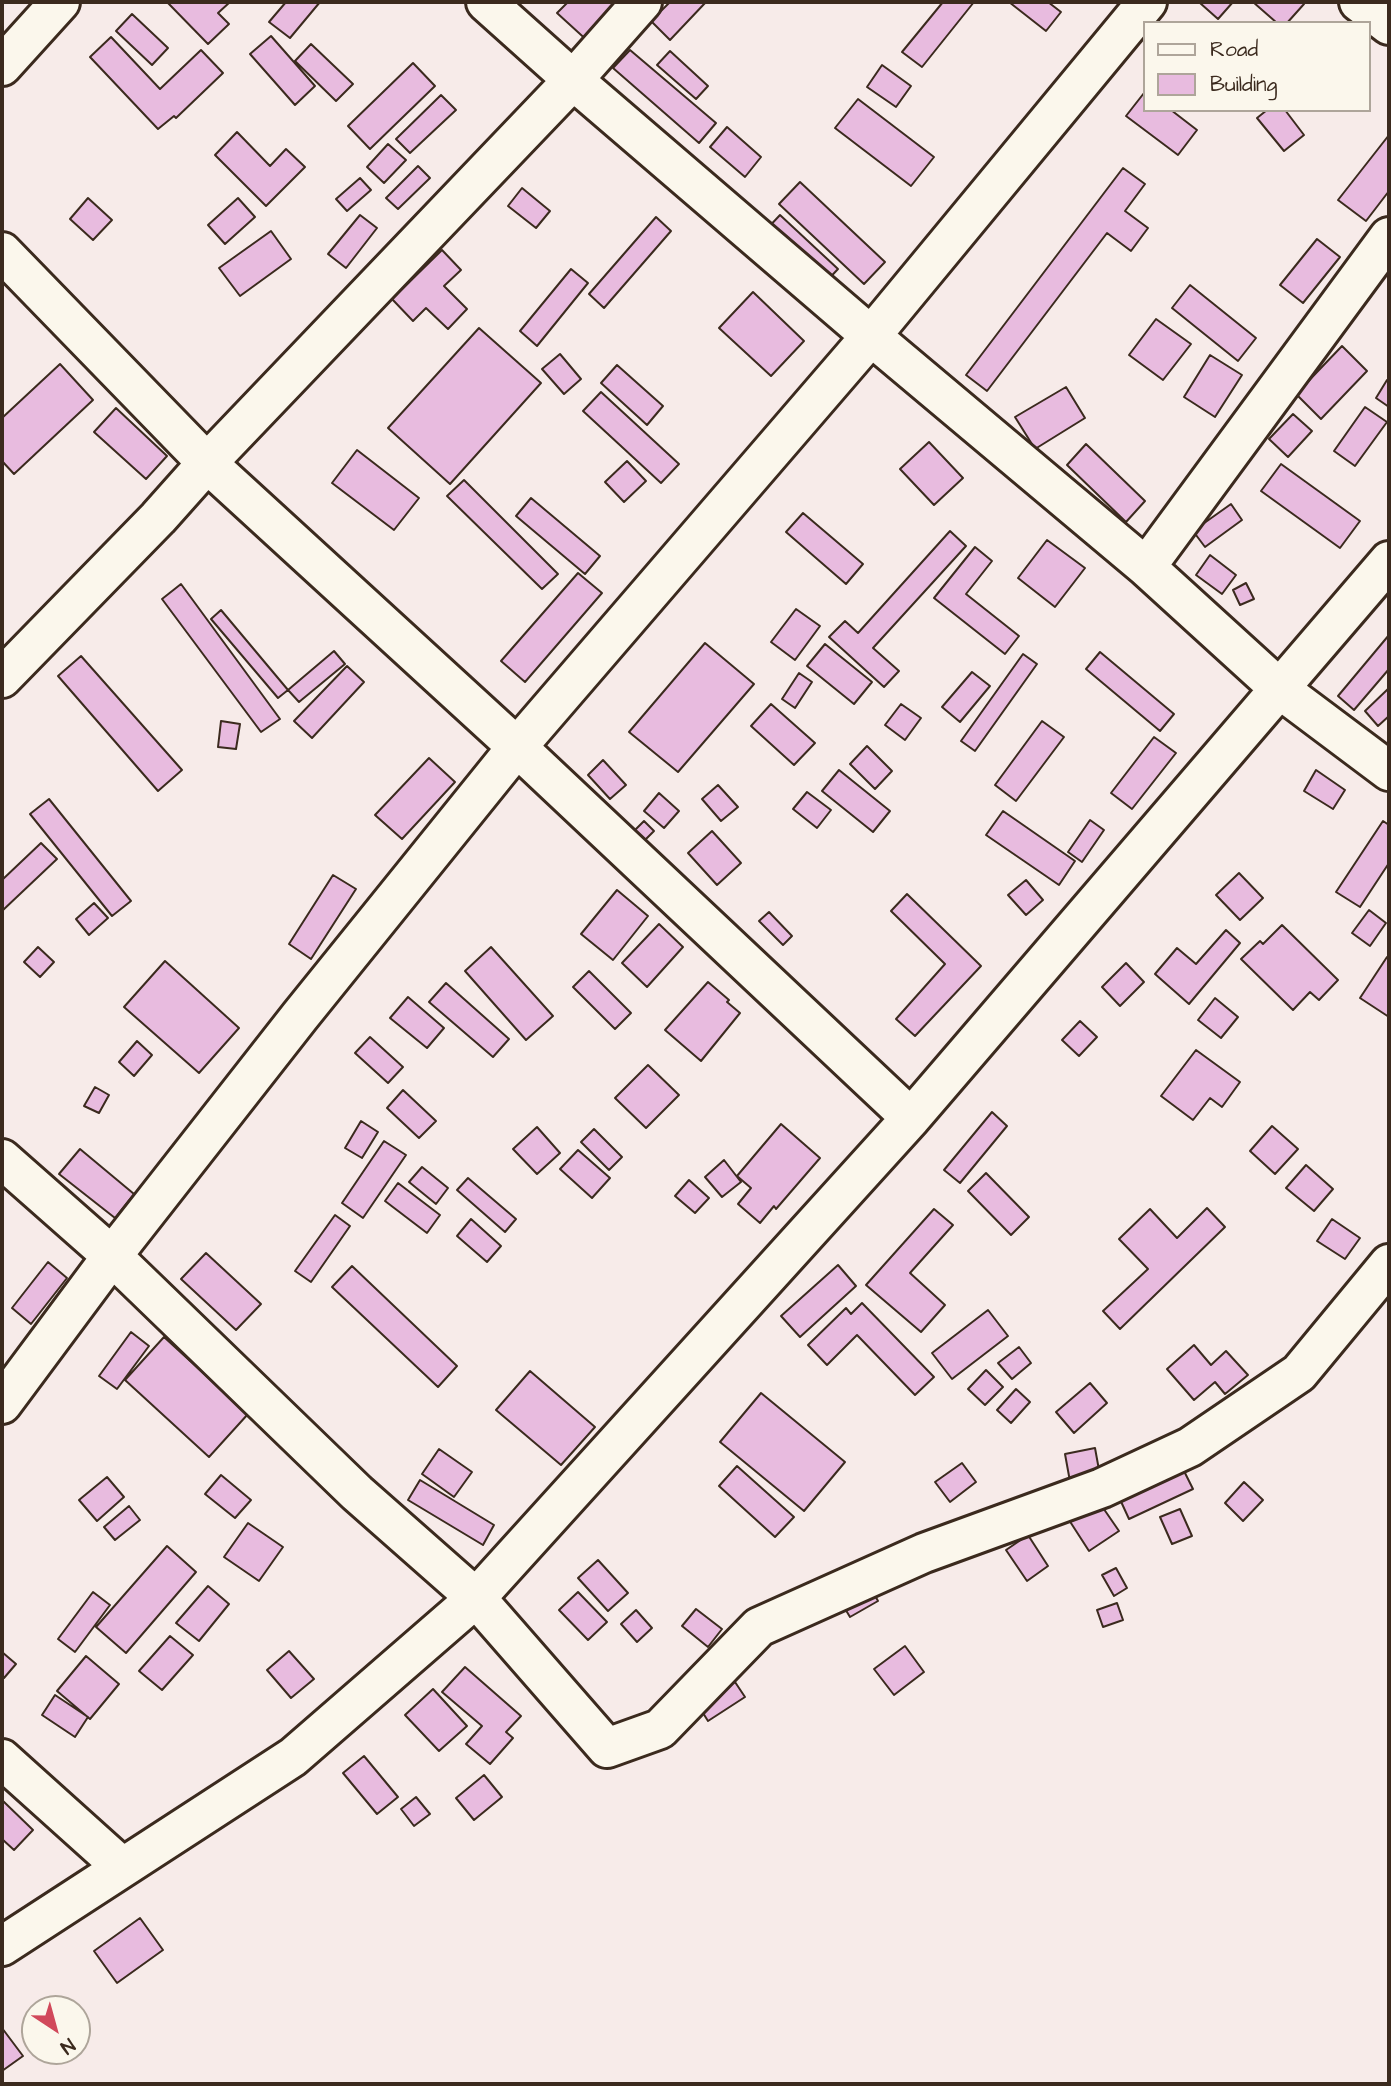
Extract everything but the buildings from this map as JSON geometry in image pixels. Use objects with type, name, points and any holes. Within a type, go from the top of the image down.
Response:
[{"type":"street","points":[[2,66],[60,2]]},
{"type":"street","points":[[486,2],[573,80],[1146,567],[1281,690],[1389,771]]},
{"type":"street","points":[[2,678],[158,518],[207,463],[573,80],[642,2]]},
{"type":"street","points":[[2,1404],[112,1256],[300,1016],[517,747],[871,335],[1147,2]]},
{"type":"street","points":[[1359,2],[1389,24]]},
{"type":"street","points":[[1146,567],[1389,237]]},
{"type":"street","points":[[2,252],[207,463],[517,747],[911,1118]]},
{"type":"street","points":[[2,1946],[293,1757],[476,1598],[911,1118],[1389,561]]},
{"type":"street","points":[[2,1160],[112,1256],[357,1493],[476,1598],[607,1748],[660,1729],[759,1628],[924,1553],[1102,1488],[1190,1447],[1299,1373],[1389,1265]]},
{"type":"street","points":[[2,1759],[122,1867]]}]
